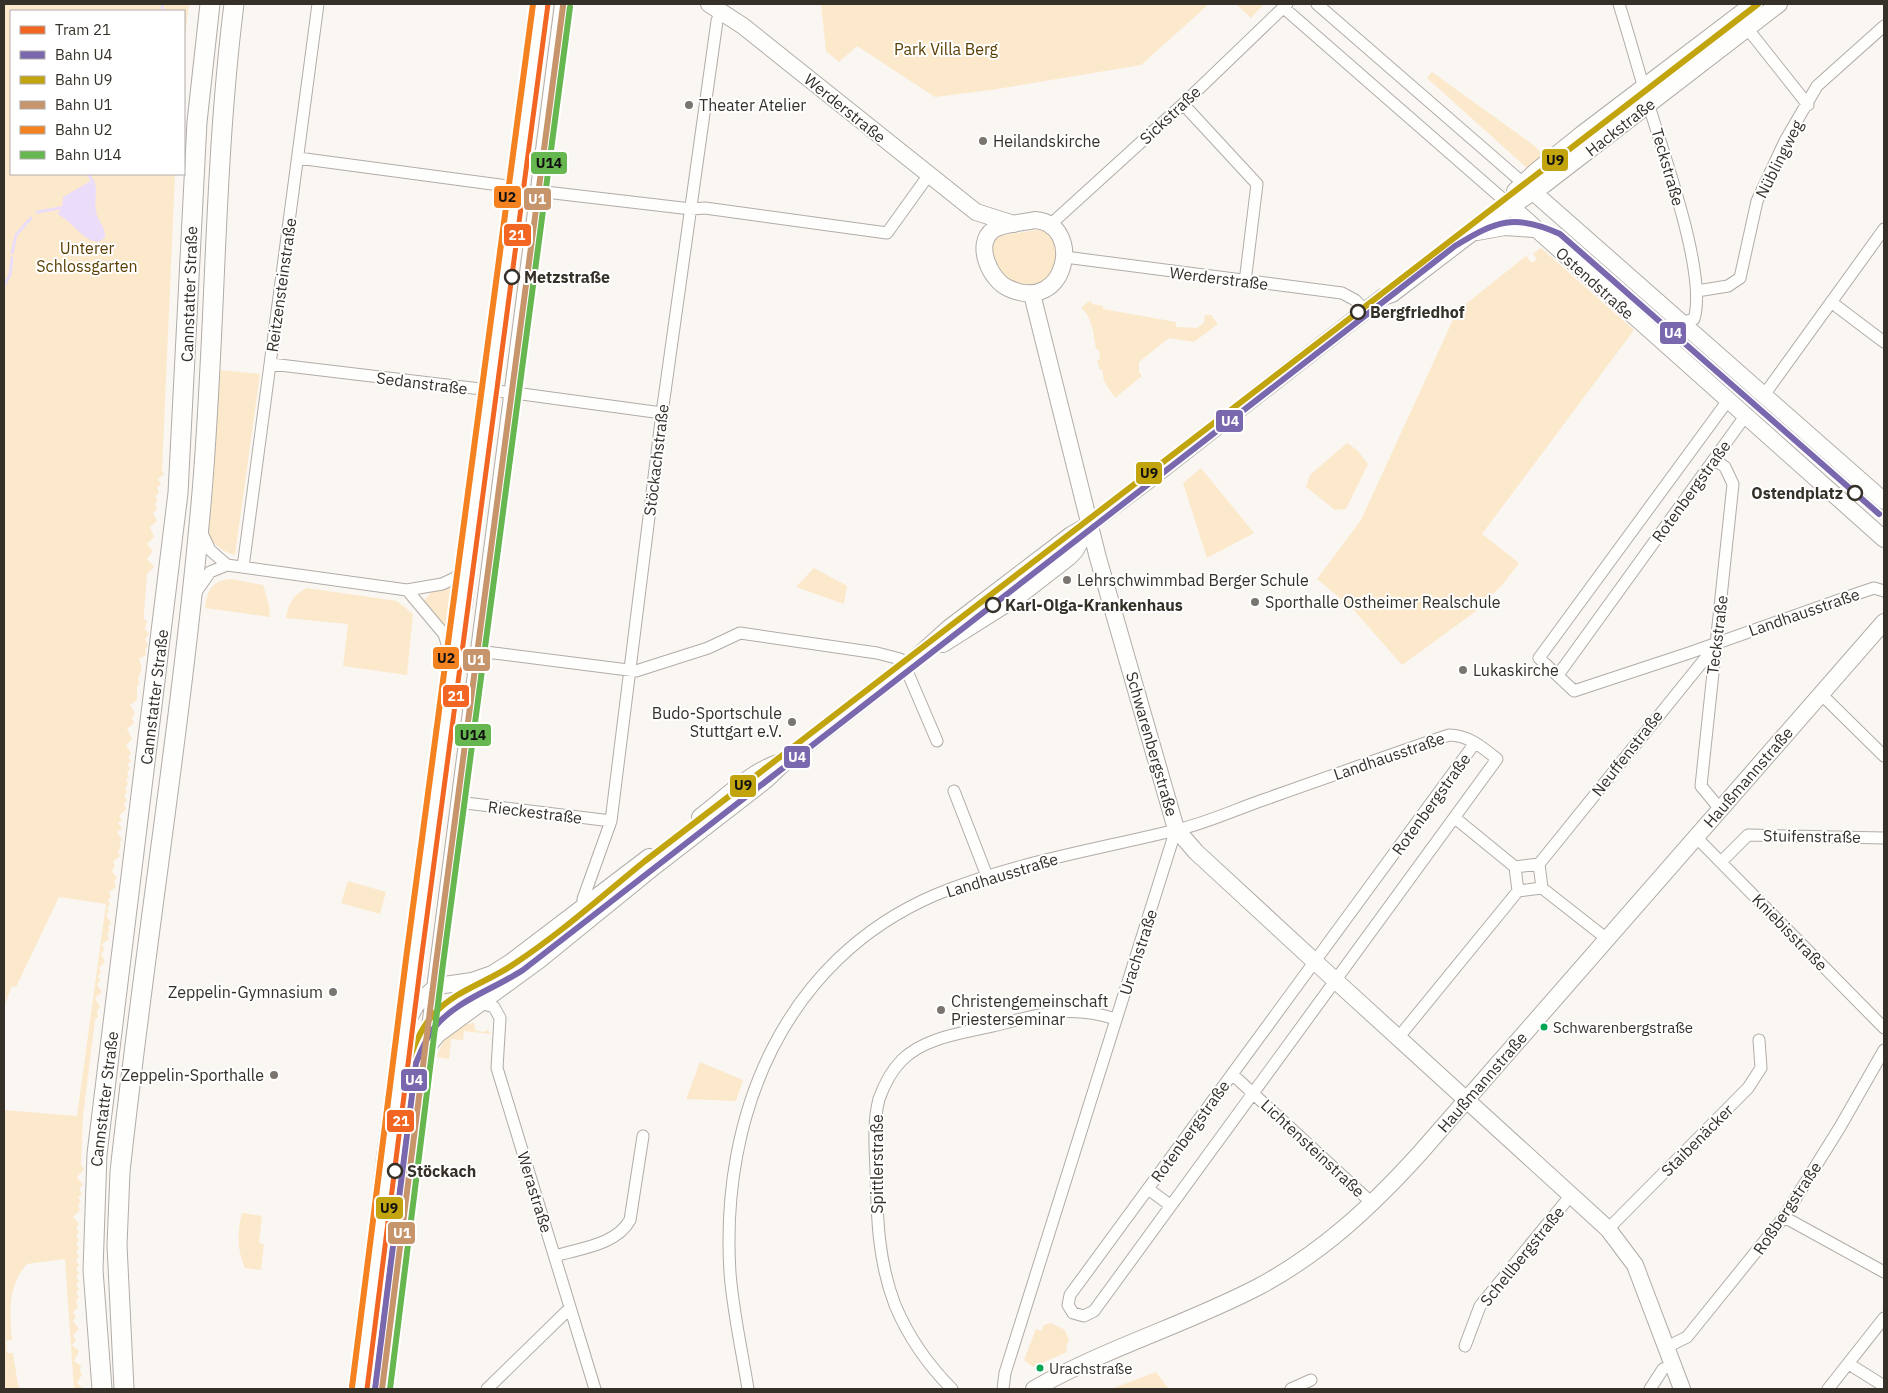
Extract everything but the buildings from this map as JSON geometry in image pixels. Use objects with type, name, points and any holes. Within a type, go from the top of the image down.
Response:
[{"type":"main road","name":"Cannstatter Straße","points":[[102,1389],[93,1270],[97,1154],[178,493],[196,130],[210,4]]},
{"type":"main road","name":"Cannstatter Straße","points":[[124,1389],[117,1246],[120,1172],[199,525],[211,355],[220,133],[234,4]]},
{"type":"street","name":"Reitzensteinstraße","points":[[243,567],[318,4]]},
{"type":"street","points":[[360,1388],[382,1174],[448,703],[451,657],[464,604],[492,344],[515,187],[520,172],[540,4]]},
{"type":"street","points":[[383,1389],[458,802],[538,205],[537,191],[563,4]]},
{"type":"street","name":"Ostendstraße","points":[[1317,4],[1884,501]]},
{"type":"street","name":"Teckstraße","points":[[1619,4],[1685,226],[1697,291],[1697,309],[1694,319],[1680,323]]},
{"type":"street","name":"Hackstraße","points":[[1528,188],[1582,134],[1753,4]]},
{"type":"street","name":"Hackstraße","points":[[436,986],[472,981],[492,974],[591,909],[766,780],[787,760],[949,628],[1071,535],[1090,524],[1384,297],[1392,294],[1464,239],[1528,188],[1649,105],[1779,4]]},
{"type":"street","name":"Ostendstraße","points":[[1286,6],[1548,242],[1729,399],[1884,539]]},
{"type":"street","name":"Sickstraße","points":[[1050,224],[1183,104],[1286,6]]},
{"type":"street","name":"Werderstraße","points":[[715,7],[928,176],[980,213],[1014,224]]},
{"type":"street","name":"Stöckachstraße","points":[[591,909],[583,899],[612,821],[662,414],[717,21],[715,7]]},
{"type":"street","name":"Nüblingweg","points":[[1697,291],[1728,286],[1740,278],[1757,201],[1785,141],[1808,105],[1817,86],[1884,26]]},
{"type":"street","points":[[1747,28],[1808,105]]},
{"type":"street","points":[[1183,104],[1257,184],[1244,282]]},
{"type":"street","points":[[298,158],[515,187]]},
{"type":"street","points":[[537,191],[691,209],[705,208],[887,233],[928,176]]},
{"type":"street","name":"Hackstraße","points":[[1384,297],[1388,288],[1508,204]]},
{"type":"street","points":[[980,213],[988,236],[987,262],[995,278],[1012,290],[1032,294],[1045,289],[1054,282],[1064,266],[1065,257],[1059,235],[1050,224],[1034,220],[994,229],[988,236]]},
{"type":"street","points":[[1548,242],[1548,228],[1564,219]]},
{"type":"street","points":[[1464,239],[1492,229],[1520,227],[1534,229]]},
{"type":"street","points":[[1764,395],[1884,229]]},
{"type":"street","name":"Werderstraße","points":[[1065,257],[1244,282],[1342,293],[1355,300],[1366,311]]},
{"type":"street","name":"Schwarenbergstraße","points":[[1032,294],[1116,621],[1176,829],[1196,852],[1608,1229],[1635,1265],[1682,1389]]},
{"type":"street","points":[[1832,302],[1884,342]]},
{"type":"street","name":"Sedanstraße","points":[[271,364],[512,393],[662,414]]},
{"type":"street","name":"Rotenbergstraße","points":[[1729,399],[1538,658],[1558,675],[1746,415]]},
{"type":"street","name":"Teckstraße","points":[[1715,460],[1725,467],[1733,484],[1701,786],[1720,808]]},
{"type":"street","points":[[199,525],[210,550],[227,565]]},
{"type":"street","points":[[190,605],[205,577],[215,568],[227,565],[407,590],[442,584],[455,578],[469,561]]},
{"type":"street","name":"Landhausstraße","points":[[1558,675],[1574,691],[1874,588],[1884,591]]},
{"type":"street","points":[[407,590],[444,634],[451,657]]},
{"type":"street","name":"Haußmannstraße","points":[[1034,1389],[1087,1361],[1259,1286],[1329,1242],[1373,1204],[1884,622]]},
{"type":"street","points":[[478,652],[631,671],[643,670],[708,648],[740,633],[877,654],[900,659],[905,665],[937,741]]},
{"type":"street","name":"Neuffenstraße","points":[[1539,864],[1717,643]]},
{"type":"street","points":[[1821,694],[1884,756]]},
{"type":"street","name":"Landhausstraße","points":[[748,1389],[731,1287],[730,1231],[732,1195],[742,1131],[756,1081],[777,1037],[800,1001],[823,974],[852,946],[916,904],[987,876],[1176,829],[1448,735],[1460,735],[1476,743]]},
{"type":"street","name":"Rotenbergstraße","points":[[1476,743],[1497,759],[1455,818],[1094,1311],[1084,1316],[1074,1313],[1068,1305],[1070,1295],[1476,743]]},
{"type":"street","points":[[954,792],[987,876]]},
{"type":"street","name":"Rieckestraße","points":[[458,802],[612,821]]},
{"type":"street","points":[[1455,818],[1515,867],[1518,891]]},
{"type":"street","name":"Urachstraße","points":[[1003,1389],[1005,1374],[1176,829]]},
{"type":"street","name":"Stuifenstraße","points":[[1722,862],[1748,835],[1884,838]]},
{"type":"street","name":"Kniebisstraße","points":[[1696,837],[1884,1028]]},
{"type":"street","points":[[1515,867],[1539,864],[1542,888]]},
{"type":"street","points":[[1398,1038],[1518,891],[1542,888],[1607,938]]},
{"type":"street","points":[[428,1046],[438,1034],[538,961],[591,909]]},
{"type":"street","points":[[403,1031],[416,1005],[436,986]]},
{"type":"street","name":"Werastraße","points":[[480,1003],[494,1007],[500,1018],[497,1063],[595,1389]]},
{"type":"street","name":"Spittlerstraße","points":[[952,1389],[930,1364],[908,1330],[896,1306],[881,1260],[877,1224],[874,1129],[883,1089],[907,1055],[942,1039],[1033,1016],[1059,1012],[1087,1011],[1116,1019]]},
{"type":"street","name":"Staibenäcker","points":[[1608,1229],[1748,1088],[1761,1068],[1759,1040]]},
{"type":"street","name":"Roßbergstraße","points":[[1667,1347],[1687,1337],[1784,1217],[1840,1127],[1884,1050]]},
{"type":"street","name":"Rotenbergstraße","points":[[1232,1074],[1253,1092]]},
{"type":"street","name":"Lichtensteinstraße","points":[[1253,1092],[1373,1204]]},
{"type":"street","points":[[555,1256],[612,1239],[626,1227],[630,1220],[643,1136]]},
{"type":"street","name":"Rotenbergstraße","points":[[1148,1189],[1170,1205]]},
{"type":"street","name":"Schellbergstraße","points":[[1464,1346],[1480,1306],[1571,1195]]},
{"type":"street","points":[[1784,1217],[1884,1272]]},
{"type":"street","points":[[487,1389],[570,1308]]},
{"type":"street","points":[[1828,1389],[1884,1318]]},
{"type":"street","points":[[1849,1364],[1884,1386]]},
{"type":"street","points":[[1650,1389],[1663,1370],[1673,1365]]},
{"type":"street","points":[[1291,1389],[1311,1380]]},
{"type":"green space","name":"Unterer Schlossgarten","points":[[4,4],[189,4],[185,36],[185,10],[10,10],[10,175],[175,175],[162,470],[164,474],[158,479],[161,485],[157,487],[159,493],[155,496],[158,501],[155,503],[157,509],[153,513],[157,521],[150,527],[154,537],[147,544],[153,551],[147,559],[154,567],[147,574],[144,613],[144,619],[147,621],[145,629],[149,634],[145,639],[148,646],[145,649],[146,655],[139,659],[142,669],[138,679],[137,700],[130,705],[135,713],[132,718],[134,723],[127,729],[132,739],[126,745],[131,753],[128,757],[131,761],[127,765],[130,768],[127,773],[129,777],[126,780],[128,784],[125,788],[127,792],[124,796],[127,800],[124,804],[126,809],[119,816],[122,820],[118,823],[122,828],[117,832],[122,840],[119,843],[121,846],[118,851],[120,856],[113,862],[115,866],[112,871],[117,878],[114,881],[116,887],[109,892],[111,897],[108,900],[110,904],[106,915],[111,923],[108,927],[110,930],[107,935],[109,939],[102,944],[104,950],[101,954],[105,962],[99,968],[101,973],[98,976],[100,980],[97,985],[102,992],[95,998],[100,1007],[97,1011],[98,1017],[95,1019],[83,1116],[81,1165],[84,1169],[77,1177],[83,1185],[79,1189],[82,1194],[78,1197],[81,1201],[78,1205],[80,1210],[73,1217],[79,1224],[76,1229],[79,1232],[76,1237],[79,1240],[76,1245],[79,1248],[76,1253],[79,1256],[76,1261],[79,1265],[76,1269],[79,1273],[76,1277],[79,1281],[76,1285],[79,1289],[76,1293],[79,1297],[76,1301],[78,1307],[73,1312],[76,1317],[73,1321],[79,1329],[73,1335],[76,1340],[72,1345],[79,1351],[74,1361],[81,1366],[80,1371],[82,1375],[77,1383],[84,1389],[74,1389],[65,1259],[27,1264],[16,1282],[11,1300],[12,1340],[6,1341],[7,1353],[13,1353],[18,1385],[21,1389],[4,1389],[4,1110],[77,1116],[106,904],[59,897],[16,987],[12,986],[4,1006]]},
{"type":"green space","name":"Park Villa Berg","points":[[821,4],[1209,4],[1141,65],[991,90],[935,97],[857,46],[839,62],[826,51]]},
{"type":"green space","points":[[1236,4],[1264,4],[1251,18]]},
{"type":"green space","points":[[1432,72],[1536,147],[1543,156],[1528,169],[1427,78]]},
{"type":"green space","points":[[1044,229],[1054,243],[1059,260],[1045,283],[1029,287],[1017,285],[1003,275],[997,267],[991,252],[993,244],[997,236]]},
{"type":"green space","name":"Bergfriedhof","points":[[1541,248],[1634,330],[1482,534],[1519,563],[1503,584],[1475,612],[1402,665],[1352,608],[1317,579],[1361,520],[1457,311],[1526,256],[1532,263],[1537,259],[1533,254]]},
{"type":"green space","points":[[1089,301],[1092,304],[1103,306],[1103,309],[1176,322],[1176,327],[1197,328],[1204,323],[1205,315],[1211,315],[1218,324],[1194,342],[1169,338],[1139,362],[1139,372],[1142,376],[1115,398],[1104,381],[1102,369],[1100,370],[1097,360],[1100,360],[1099,350],[1096,349],[1092,326],[1085,311],[1081,308]]},
{"type":"green space","points":[[219,370],[260,374],[235,555],[218,547],[207,531]]},
{"type":"green space","points":[[1347,443],[1357,450],[1368,464],[1346,509],[1335,510],[1306,487],[1310,475]]},
{"type":"green space","points":[[1201,468],[1254,533],[1207,558],[1183,483]]},
{"type":"green space","points":[[814,568],[847,586],[844,604],[796,587]]},
{"type":"green space","points":[[231,579],[263,585],[269,605],[270,617],[205,608],[207,596],[215,584]]},
{"type":"green space","points":[[456,584],[449,633],[424,601],[432,591]]},
{"type":"green space","points":[[307,588],[397,601],[413,614],[407,675],[343,666],[348,624],[286,618],[292,600],[298,593]]},
{"type":"green space","points":[[348,881],[386,892],[380,914],[341,903]]},
{"type":"green space","points":[[474,1023],[475,1030],[483,1032],[488,1030],[491,1034],[464,1031],[463,1040],[451,1039],[449,1059],[437,1057],[442,1044],[450,1034],[460,1027]]},
{"type":"green space","points":[[700,1062],[743,1080],[736,1101],[686,1099]]},
{"type":"green space","points":[[242,1213],[262,1216],[259,1243],[264,1244],[261,1270],[245,1268],[242,1261],[239,1227]]},
{"type":"green space","points":[[1051,1323],[1065,1330],[1069,1341],[1066,1346],[1067,1352],[1033,1367],[1024,1360],[1036,1329],[1041,1331],[1044,1325]]},
{"type":"green space","points":[[1156,1372],[1169,1389],[1111,1389]]},
{"type":"shaded area","points":[[94,179],[96,211],[105,233],[105,237],[99,242],[82,235],[68,221],[57,214],[62,208],[63,197]]},
{"type":"waterway","points":[[162,4],[163,10]]},
{"type":"waterway","points":[[89,175],[92,182]]},
{"type":"waterway","points":[[37,212],[66,207]]},
{"type":"waterway","points":[[12,253],[16,235],[31,218]]},
{"type":"waterway","points":[[4,285],[10,275],[12,258]]},
{"type":"tram line","name":"21","points":[[367,1389],[421,961],[548,4]]},
{"type":"rail line","name":"U2","points":[[352,1387],[406,959],[533,4]]},
{"type":"rail line","name":"U9","points":[[367,1388],[407,1067],[421,1032],[434,1014],[462,992],[504,970],[548,940],[645,861],[1758,4]]},
{"type":"rail line","name":"U1","points":[[382,1389],[436,963],[563,6]]},
{"type":"rail line","name":"U14","points":[[390,1389],[443,964],[570,7]]},
{"type":"rail line","name":"U4","points":[[375,1389],[416,1063],[434,1028],[453,1010],[523,970],[1469,237],[1494,226],[1517,222],[1544,227],[1560,234],[1879,514]]},
{"type":"place","name":"Theater Atelier","points":[[689,105]]},
{"type":"place","name":"Heilandskirche","points":[[983,141]]},
{"type":"place","name":"Metzstraße","points":[[512,277]]},
{"type":"place","name":"Bergfriedhof","points":[[1358,312]]},
{"type":"place","name":"Ostendplatz","points":[[1855,493]]},
{"type":"place","name":"Lehrschwimmbad Berger Schule","points":[[1067,580]]},
{"type":"place","name":"Sporthalle Ostheimer Realschule","points":[[1255,602]]},
{"type":"place","name":"Karl-Olga-Krankenhaus","points":[[993,605]]},
{"type":"place","name":"Lukaskirche","points":[[1463,670]]},
{"type":"place","name":"Budo-Sportschule Stuttgart e.V.","points":[[792,722]]},
{"type":"place","name":"Zeppelin-Gymnasium","points":[[333,992]]},
{"type":"place","name":"Christengemeinschaft Priesterseminar","points":[[941,1010]]},
{"type":"place","name":"Schwarenbergstraße","points":[[1544,1027]]},
{"type":"place","name":"Zeppelin-Sporthalle","points":[[274,1075]]},
{"type":"place","name":"Stöckach","points":[[395,1171]]},
{"type":"place","name":"Urachstraße","points":[[1040,1368]]}]
